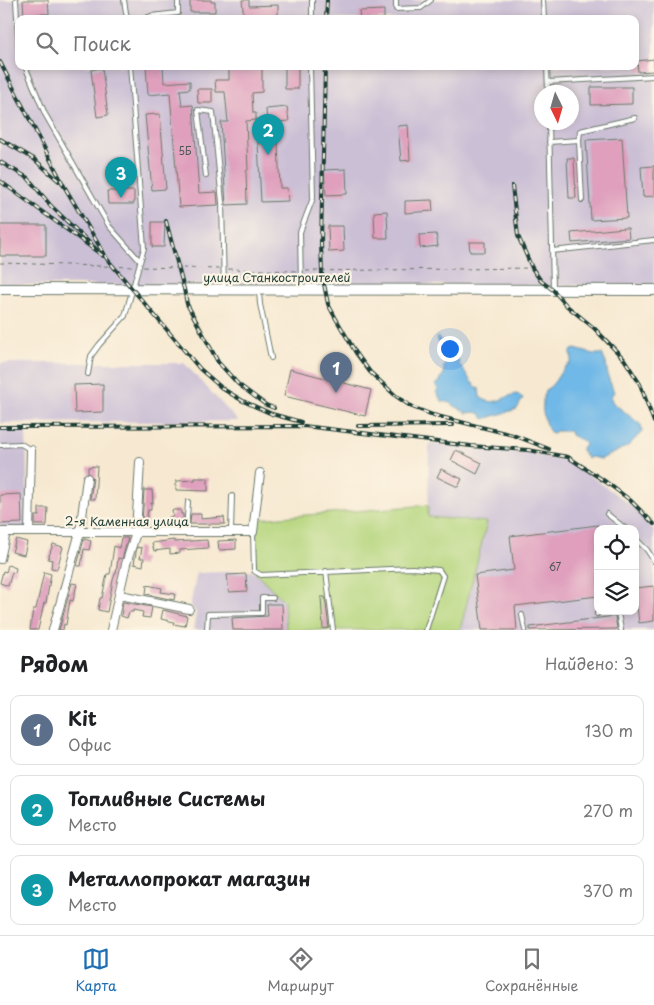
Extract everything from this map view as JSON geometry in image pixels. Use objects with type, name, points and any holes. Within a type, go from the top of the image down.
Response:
[{"type":"main road","name":"улица Станкостроителей","points":[[0,289],[654,290]]},
{"type":"street","points":[[28,532],[31,450]]},
{"type":"street","points":[[111,630],[136,533],[140,462]]},
{"type":"street","points":[[253,532],[260,473]]},
{"type":"street","points":[[53,630],[80,532],[87,478]]},
{"type":"street","points":[[0,559],[3,532]]},
{"type":"street","name":"2-я Каменная улица","points":[[3,532],[253,532]]},
{"type":"street","points":[[120,595],[189,609]]},
{"type":"lane","points":[[16,0],[17,15]]},
{"type":"lane","points":[[124,0],[126,15]]},
{"type":"lane","points":[[160,15],[178,13],[178,0]]},
{"type":"lane","points":[[312,0],[312,15]]},
{"type":"lane","points":[[396,0],[396,9],[421,8],[431,0]]},
{"type":"lane","points":[[543,0],[544,15]]},
{"type":"lane","points":[[27,70],[45,114],[109,226],[140,261]]},
{"type":"lane","points":[[88,374],[91,356],[98,345],[124,316],[144,248],[130,70]]},
{"type":"lane","points":[[301,290],[300,232],[313,198],[310,70]]},
{"type":"lane","points":[[547,70],[548,82],[654,76]]},
{"type":"lane","points":[[206,176],[198,110],[213,112],[222,202],[224,289]]},
{"type":"lane","points":[[582,200],[580,131],[635,118]]},
{"type":"lane","points":[[549,130],[553,290]]},
{"type":"lane","points":[[549,142],[579,140]]},
{"type":"lane","points":[[552,251],[654,240]]},
{"type":"lane","points":[[259,289],[260,304],[271,358]]},
{"type":"lane","points":[[0,445],[21,444],[31,450]]},
{"type":"lane","points":[[231,532],[232,496]]},
{"type":"lane","points":[[186,532],[188,502]]},
{"type":"lane","points":[[607,514],[621,525]]},
{"type":"lane","points":[[253,532],[254,571],[261,575],[412,568],[439,570],[443,576],[426,630]]},
{"type":"lane","points":[[639,542],[654,561]]},
{"type":"lane","points":[[326,572],[333,630]]},
{"type":"lane","points":[[208,630],[208,614],[262,613],[262,598],[273,598]]},
{"type":"lane","points":[[522,615],[525,630]]},
{"type":"lane","points":[[618,615],[621,630]]},
{"type":"path","points":[[0,262],[300,271],[532,268]]},
{"type":"shaded area","points":[[0,0],[654,0],[654,285],[0,285]]},
{"type":"shaded area","points":[[0,363],[184,363],[238,421],[0,423]]},
{"type":"shaded area","points":[[26,428],[28,529],[0,529],[0,429]]},
{"type":"shaded area","points":[[429,443],[484,450],[527,452],[572,463],[634,507],[654,530],[654,630],[460,630],[487,522],[428,517]]},
{"type":"shaded area","points":[[251,571],[256,573],[284,601],[286,630],[193,630],[196,613],[190,605],[197,573]]},
{"type":"green space","points":[[428,505],[428,517],[487,522],[460,630],[286,630],[284,601],[256,573],[255,540],[257,519]]},
{"type":"water","points":[[437,337],[443,342],[448,341],[459,365],[473,384],[479,388],[480,397],[485,400],[495,401],[517,394],[523,398],[517,409],[484,419],[481,414],[476,412],[467,413],[450,403],[442,401],[436,392],[438,390],[436,384],[440,382],[444,374],[444,367],[447,362]]},
{"type":"water","points":[[575,349],[593,354],[602,354],[614,392],[611,396],[612,402],[641,425],[642,432],[628,446],[601,459],[587,458],[581,449],[585,444],[571,435],[570,431],[550,432],[544,417],[543,401],[545,390],[571,363],[572,357],[570,355],[572,350]]},
{"type":"building","points":[[23,0],[48,0],[49,14],[24,15]]},
{"type":"building","points":[[211,0],[211,2],[215,2],[215,12],[190,12],[190,1]]},
{"type":"building","points":[[242,0],[249,0],[249,6],[278,5],[278,15],[244,15]]},
{"type":"building","points":[[384,10],[384,15],[360,15],[359,11]]},
{"type":"building","points":[[654,59],[654,71],[638,72],[639,61]]},
{"type":"building","points":[[91,70],[102,70],[108,115],[97,117]]},
{"type":"building","points":[[146,70],[163,70],[164,83],[190,81],[190,89],[180,90],[182,106],[193,105],[199,193],[217,192],[218,205],[179,207],[170,93],[148,95]]},
{"type":"building","points":[[229,70],[262,70],[262,92],[252,93],[253,113],[256,113],[256,120],[246,121],[247,204],[226,205],[221,122],[228,122],[225,92],[216,92],[215,80],[229,80]]},
{"type":"building","points":[[285,70],[298,70],[298,89],[285,89]]},
{"type":"building","points":[[591,87],[632,87],[632,104],[591,105]]},
{"type":"building","points":[[197,89],[212,89],[212,103],[198,103]]},
{"type":"building","points":[[287,107],[289,121],[277,122],[280,188],[287,188],[288,201],[261,202],[257,123],[267,123],[266,109]]},
{"type":"building","points":[[160,114],[166,189],[152,190],[145,115]]},
{"type":"building","points":[[408,125],[410,160],[401,161],[398,126]]},
{"type":"building","points":[[622,138],[627,218],[591,220],[586,140]]},
{"type":"building","points":[[567,158],[574,158],[576,198],[569,198]]},
{"type":"building","points":[[654,166],[654,196],[643,197],[641,167]]},
{"type":"building","points":[[346,169],[347,194],[326,195],[324,170]]},
{"type":"building","points":[[107,191],[134,191],[134,204],[108,204]]},
{"type":"building","points":[[432,200],[433,211],[405,213],[405,201]]},
{"type":"building","points":[[387,211],[388,238],[375,238],[374,212]]},
{"type":"building","points":[[152,222],[165,222],[164,247],[152,247]]},
{"type":"building","points":[[0,225],[46,225],[46,256],[0,256]]},
{"type":"building","points":[[328,226],[343,226],[344,251],[329,252]]},
{"type":"building","points":[[628,228],[629,238],[572,243],[571,233]]},
{"type":"building","points":[[436,234],[438,246],[420,248],[419,235]]},
{"type":"building","points":[[469,242],[485,242],[485,252],[470,252]]},
{"type":"building","points":[[290,369],[371,390],[365,416],[284,396]]},
{"type":"building","points":[[103,384],[103,412],[75,413],[74,385]]},
{"type":"building","points":[[456,450],[482,463],[477,474],[451,460]]},
{"type":"building","points":[[97,466],[95,499],[90,499],[93,478],[88,473],[88,467]]},
{"type":"building","points":[[441,469],[462,479],[458,487],[437,477]]},
{"type":"building","points":[[195,478],[208,478],[208,491],[176,490],[176,481],[195,480]]},
{"type":"building","points":[[144,490],[152,490],[153,503],[151,503],[151,510],[148,510],[146,524],[142,524]]},
{"type":"building","points":[[21,494],[22,523],[0,524],[0,495]]},
{"type":"building","points":[[39,508],[48,508],[47,525],[35,525],[35,516],[39,516]]},
{"type":"building","points":[[172,510],[181,510],[183,523],[170,524],[169,517],[173,516]]},
{"type":"building","points":[[191,514],[201,514],[201,519],[224,517],[225,524],[190,524]]},
{"type":"building","points":[[594,526],[594,596],[515,606],[517,630],[482,630],[475,575],[514,570],[510,536]]},
{"type":"building","points":[[121,538],[128,538],[122,559],[118,558],[107,612],[98,610],[107,574],[110,574],[114,546],[119,548]]},
{"type":"building","points":[[16,539],[27,542],[24,555],[12,552]]},
{"type":"building","points":[[84,539],[91,541],[89,550],[84,549],[81,566],[77,566]]},
{"type":"building","points":[[174,540],[174,542],[207,540],[208,548],[180,550],[180,553],[170,554],[170,549],[154,551],[152,543]]},
{"type":"building","points":[[236,540],[236,549],[219,550],[218,541]]},
{"type":"building","points":[[53,544],[63,547],[57,569],[51,568],[52,560],[48,559]]},
{"type":"building","points":[[137,547],[142,548],[140,558],[144,558],[143,566],[134,564]]},
{"type":"building","points":[[8,565],[16,568],[15,573],[12,572],[8,586],[0,583],[3,571],[6,572]]},
{"type":"building","points":[[44,572],[51,574],[46,603],[44,603],[38,630],[30,630],[33,609],[36,609]]},
{"type":"building","points":[[246,574],[247,591],[229,592],[227,575]]},
{"type":"building","points":[[72,583],[77,584],[73,601],[70,600],[66,625],[64,624],[63,630],[59,630]]},
{"type":"building","points":[[147,585],[162,588],[161,592],[175,594],[174,600],[146,594]]},
{"type":"building","points":[[654,586],[654,621],[639,623],[639,588]]},
{"type":"building","points":[[321,597],[325,597],[329,628],[323,629]]},
{"type":"building","points":[[123,602],[152,607],[150,618],[142,617],[143,612],[133,610],[133,612],[129,612],[127,618],[121,616]]},
{"type":"building","points":[[267,604],[282,604],[283,630],[233,630],[232,618],[268,616]]},
{"type":"building","points":[[163,610],[187,616],[185,626],[161,619]]},
{"type":"building","points":[[615,616],[617,629],[530,630],[530,627]]},
{"type":"railway","points":[[326,15],[327,0]]},
{"type":"railway","points":[[0,62],[64,186],[107,259],[200,369],[223,389],[243,401],[272,414],[301,422]]},
{"type":"railway","points":[[325,70],[322,274],[328,304],[356,353],[370,372],[396,396],[412,407],[433,415],[513,435],[549,449]]},
{"type":"railway","points":[[0,139],[34,159],[59,181]]},
{"type":"railway","points":[[0,162],[28,178],[51,206],[97,250]]},
{"type":"railway","points":[[0,181],[103,256]]},
{"type":"railway","points":[[512,186],[518,236],[532,268],[541,281],[594,328],[624,359],[640,384],[654,422]]},
{"type":"railway","points":[[166,221],[187,304],[218,362],[238,384],[266,405],[274,408]]},
{"type":"railway","points":[[358,426],[453,425]]},
{"type":"railway","points":[[0,427],[304,426],[471,446],[528,450],[568,457],[630,500],[654,524]]},
{"type":"place","name":"Топливные Системы","points":[[268,155]]},
{"type":"place","name":"Металлопрокат магазин","points":[[121,198]]},
{"type":"place","name":"Kit","points":[[336,393]]}]
